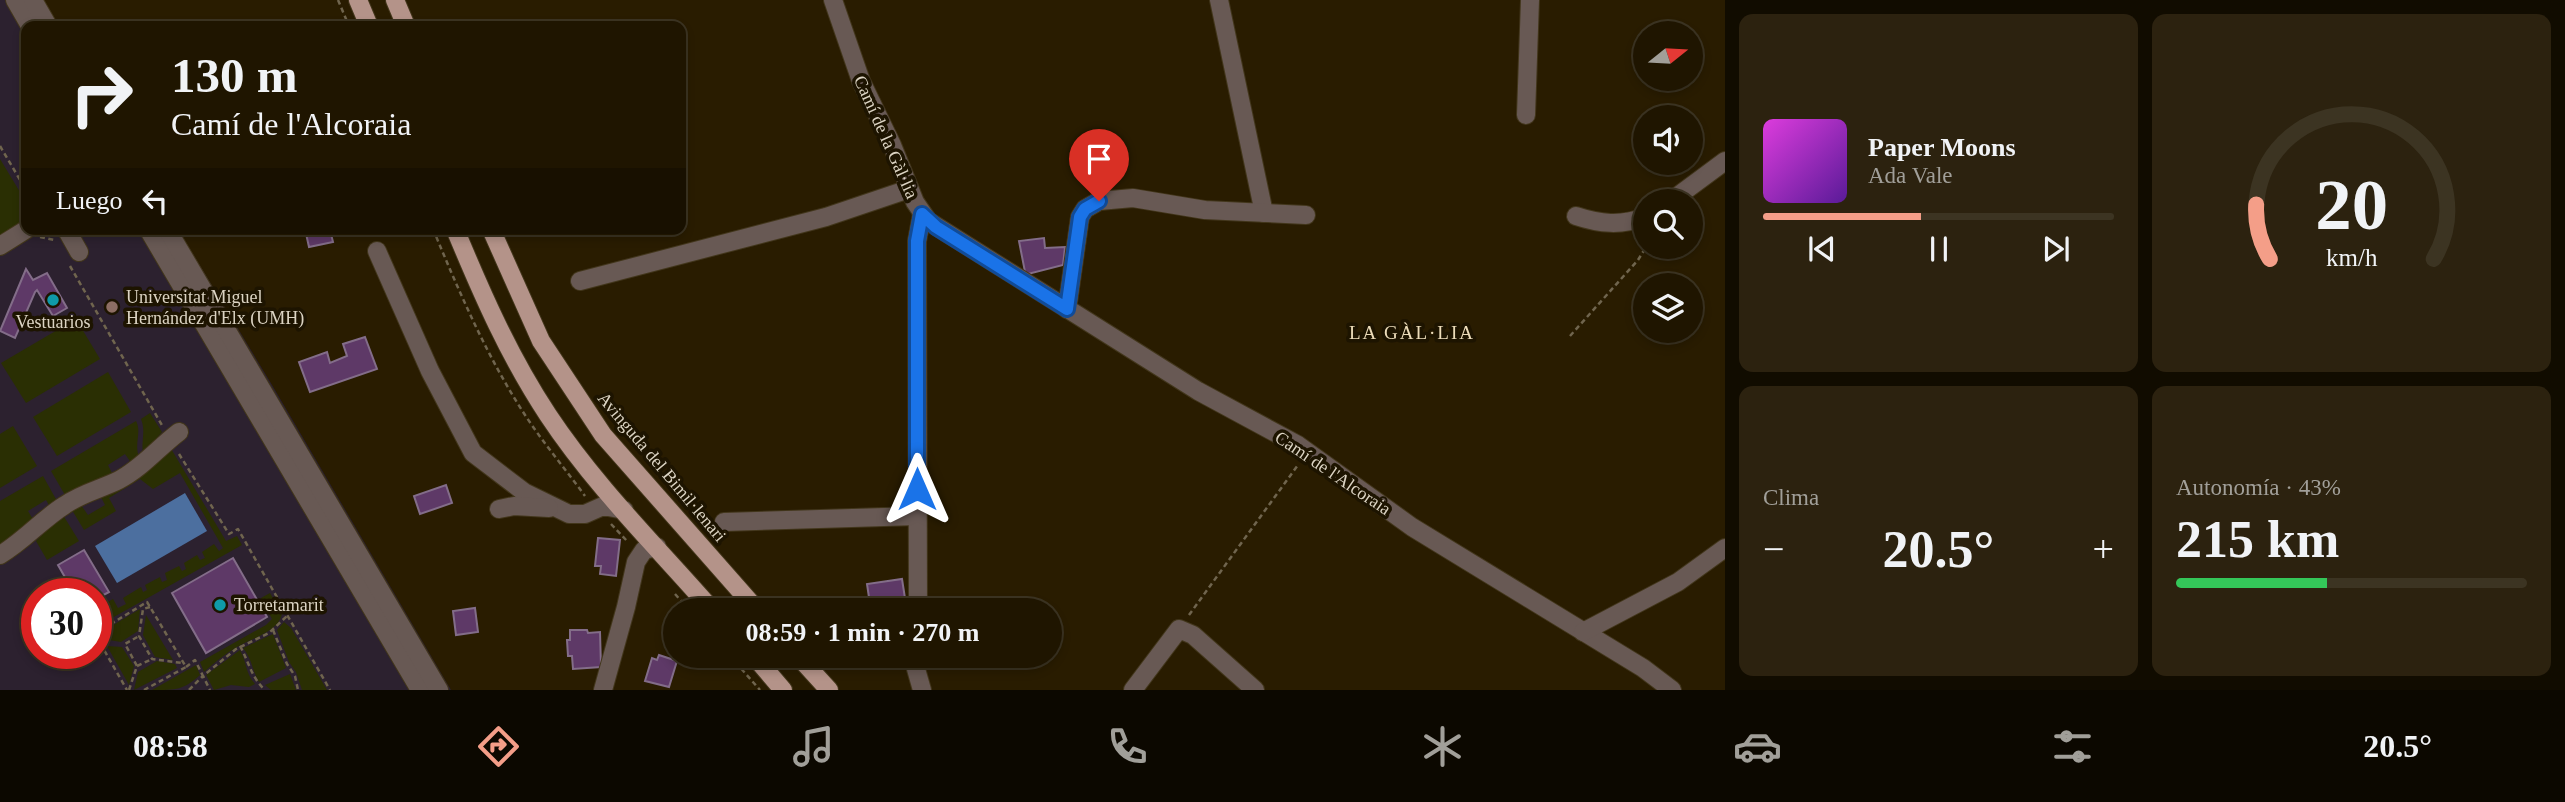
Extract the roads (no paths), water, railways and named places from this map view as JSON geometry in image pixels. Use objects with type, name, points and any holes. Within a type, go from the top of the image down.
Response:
[{"type":"main road","points":[[358,0],[367,21]]},
{"type":"main road","points":[[395,0],[404,21]]},
{"type":"main road","points":[[458,235],[505,343],[523,376],[570,446],[702,598]]},
{"type":"main road","name":"Avinguda del Bimil·lenari","points":[[494,235],[541,341],[589,415],[603,435],[747,598]]},
{"type":"main road","points":[[764,668],[783,690]]},
{"type":"main road","points":[[810,668],[829,690]]},
{"type":"street","points":[[15,0],[27,21]]},
{"type":"street","points":[[33,0],[44,21]]},
{"type":"street","name":"Camí de la Gàl·lia","points":[[833,0],[861,81],[922,214],[917,241],[918,598]]},
{"type":"street","points":[[1219,0],[1264,214]]},
{"type":"street","points":[[1526,115],[1530,0]]},
{"type":"street","points":[[1687,189],[1725,161]]},
{"type":"street","points":[[580,281],[826,217],[909,190]]},
{"type":"street","points":[[1067,309],[1080,217],[1085,209],[1099,201],[1133,198],[1205,210],[1306,215]]},
{"type":"street","name":"Camí de l'Alcoraia","points":[[922,214],[936,227],[1198,391],[1307,452],[1412,527],[1643,668],[1672,690]]},
{"type":"street","points":[[1576,216],[1609,223],[1633,220]]},
{"type":"street","points":[[0,246],[38,235]]},
{"type":"street","points":[[52,235],[73,257]]},
{"type":"street","points":[[152,235],[420,690]]},
{"type":"street","points":[[171,235],[439,690]]},
{"type":"street","points":[[377,251],[430,371],[473,453],[524,492],[569,514],[586,514],[603,506],[624,510]]},
{"type":"street","points":[[0,555],[22,541],[64,505],[135,470],[175,435]]},
{"type":"street","points":[[499,509],[514,506],[556,508]]},
{"type":"street","points":[[724,522],[917,516]]},
{"type":"street","points":[[603,690],[634,579],[636,562],[644,550],[657,547]]},
{"type":"street","points":[[1583,632],[1678,582],[1725,548]]},
{"type":"street","points":[[1133,690],[1178,629],[1193,635],[1255,690]]},
{"type":"street","points":[[916,668],[922,690]]},
{"type":"water","points":[[185,493],[207,531],[117,583],[95,546]]},
{"type":"place","name":"Vestuarios","points":[[53,300]]},
{"type":"place","name":"Universitat Miguel Hernández d'Elx (UMH)","points":[[112,307]]},
{"type":"place","name":"Torretamarit","points":[[220,605]]},
{"type":"district","name":"LA GÀL·LIA","points":[[1412,332]]}]
